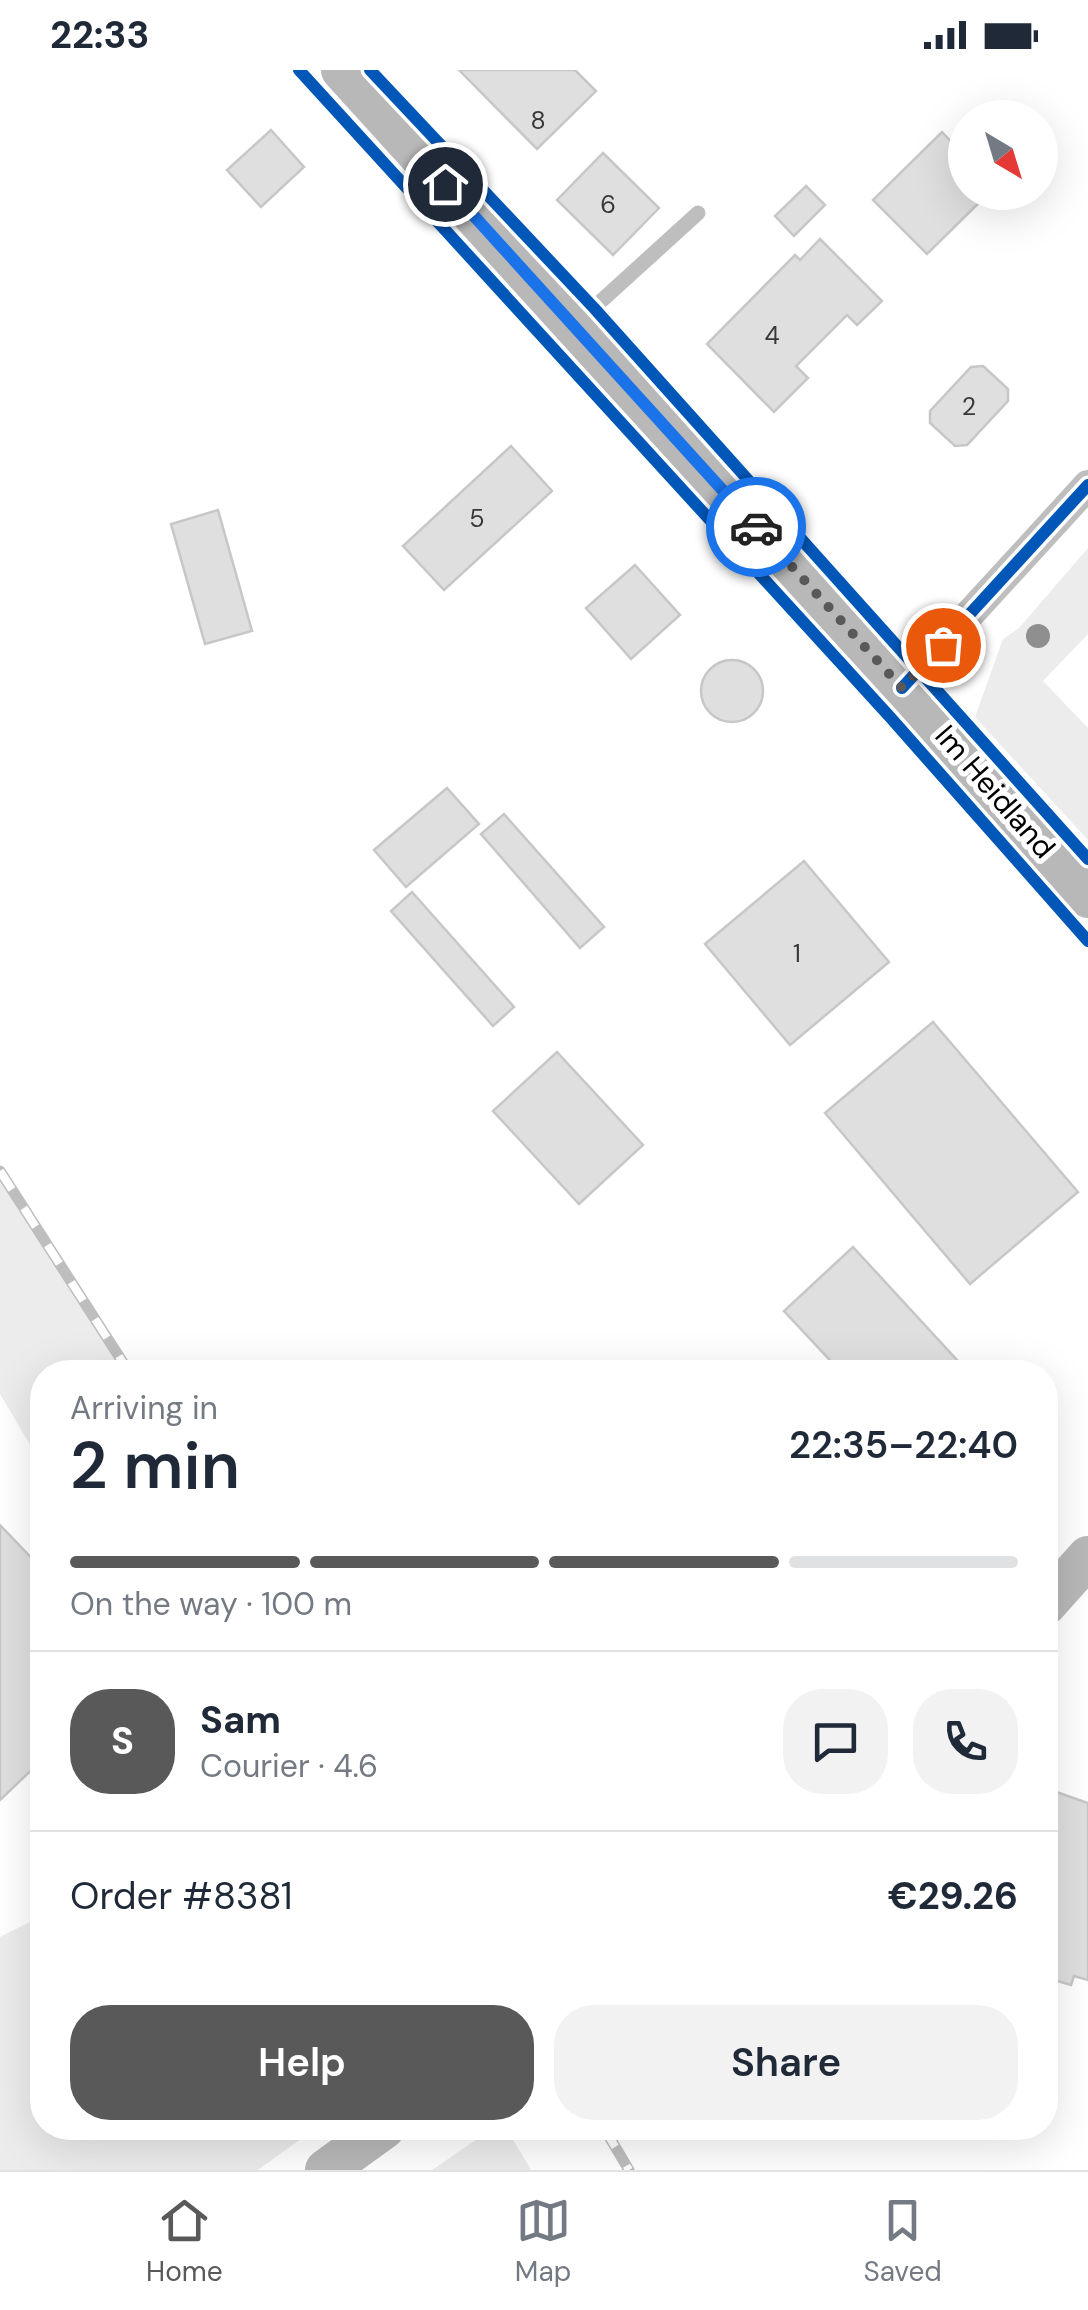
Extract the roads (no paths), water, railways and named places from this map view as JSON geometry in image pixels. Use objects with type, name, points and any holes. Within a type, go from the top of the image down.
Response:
[{"type":"street","name":"Im Heidland","points":[[342,70],[1088,897]]},
{"type":"street","points":[[902,688],[1088,485]]},
{"type":"street","points":[[1058,1591],[1088,1558]]},
{"type":"street","points":[[326,2170],[367,2140]]},
{"type":"lane","points":[[574,326],[698,213]]},
{"type":"railway","points":[[0,1171],[121,1360]]},
{"type":"railway","points":[[611,2140],[629,2170]]}]
